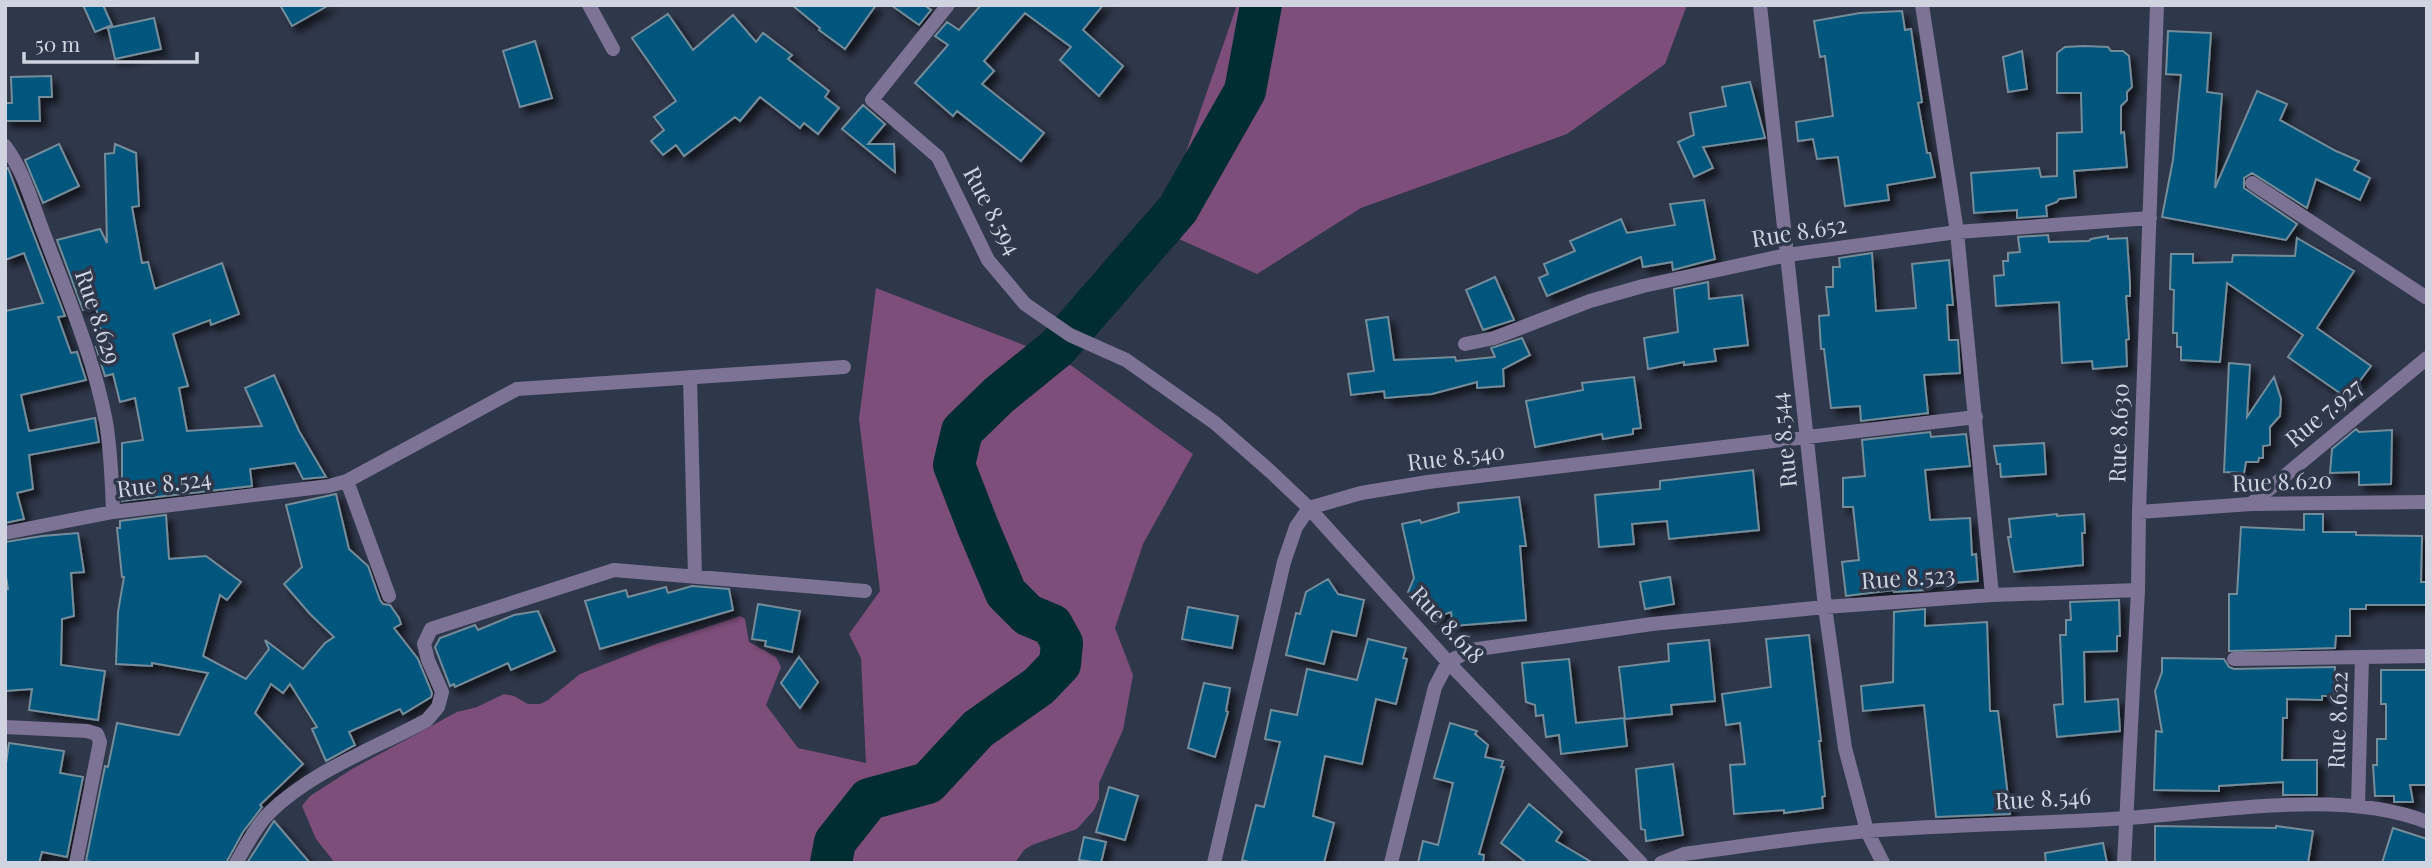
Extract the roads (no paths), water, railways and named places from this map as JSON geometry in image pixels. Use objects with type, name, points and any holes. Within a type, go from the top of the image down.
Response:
[{"type":"street","points":[[589,5],[613,49]]},
{"type":"street","name":"Rue 8.594","points":[[948,5],[872,100],[938,157],[988,260],[1025,304],[1070,335],[1126,360],[1215,423]]},
{"type":"street","name":"Rue 8.544","points":[[1760,5],[1825,607],[1845,748],[1867,831],[1883,863]]},
{"type":"street","points":[[1922,5],[1957,232],[1992,595]]},
{"type":"street","name":"Rue 8.630","points":[[2124,863],[2138,590],[2158,5]]},
{"type":"street","name":"Rue 8.629","points":[[5,146],[26,188],[45,237],[94,377],[110,447],[113,512]]},
{"type":"street","points":[[2252,183],[2427,298]]},
{"type":"street","name":"Rue 8.652","points":[[1465,344],[1494,338],[1603,297],[1787,255],[1957,232],[2150,218]]},
{"type":"street","name":"Rue 7.927","points":[[2251,504],[2427,358]]},
{"type":"street","name":"Rue 8.524","points":[[5,533],[113,512],[329,486],[347,481],[517,389],[845,367]]},
{"type":"street","points":[[690,377],[695,577]]},
{"type":"street","name":"Rue 8.540","points":[[1309,508],[1360,493],[1428,482],[1976,417]]},
{"type":"street","name":"Rue 8.618","points":[[1215,423],[1309,508],[1448,662],[1641,863]]},
{"type":"street","points":[[347,481],[389,596]]},
{"type":"street","name":"Rue 8.620","points":[[2139,512],[2251,504],[2427,502]]},
{"type":"street","points":[[1214,863],[1284,562],[1296,527],[1309,508]]},
{"type":"street","points":[[236,863],[268,814],[300,789],[328,770],[427,720],[438,707],[442,692],[424,644],[430,629],[614,570],[865,591]]},
{"type":"street","name":"Rue 8.523","points":[[1448,662],[1471,650],[1652,624],[1825,607],[1992,595],[2138,590]]},
{"type":"street","name":"Rue 8.622","points":[[2358,806],[2362,657],[2427,656]]},
{"type":"street","points":[[2234,659],[2362,657]]},
{"type":"street","points":[[1391,863],[1435,687],[1448,662]]},
{"type":"street","points":[[5,727],[87,731],[97,734],[100,742],[76,863]]},
{"type":"street","name":"Rue 8.546","points":[[1661,863],[1684,854],[1867,831],[2128,818],[2273,806],[2358,806],[2427,822]]},
{"type":"waterway","points":[[831,863],[835,842],[869,799],[928,783],[978,729],[1039,686],[1060,664],[1062,643],[1052,625],[1028,615],[1006,593],[978,527],[954,465],[962,431],[999,395],[1057,348],[1178,209],[1245,91],[1261,5]]}]
